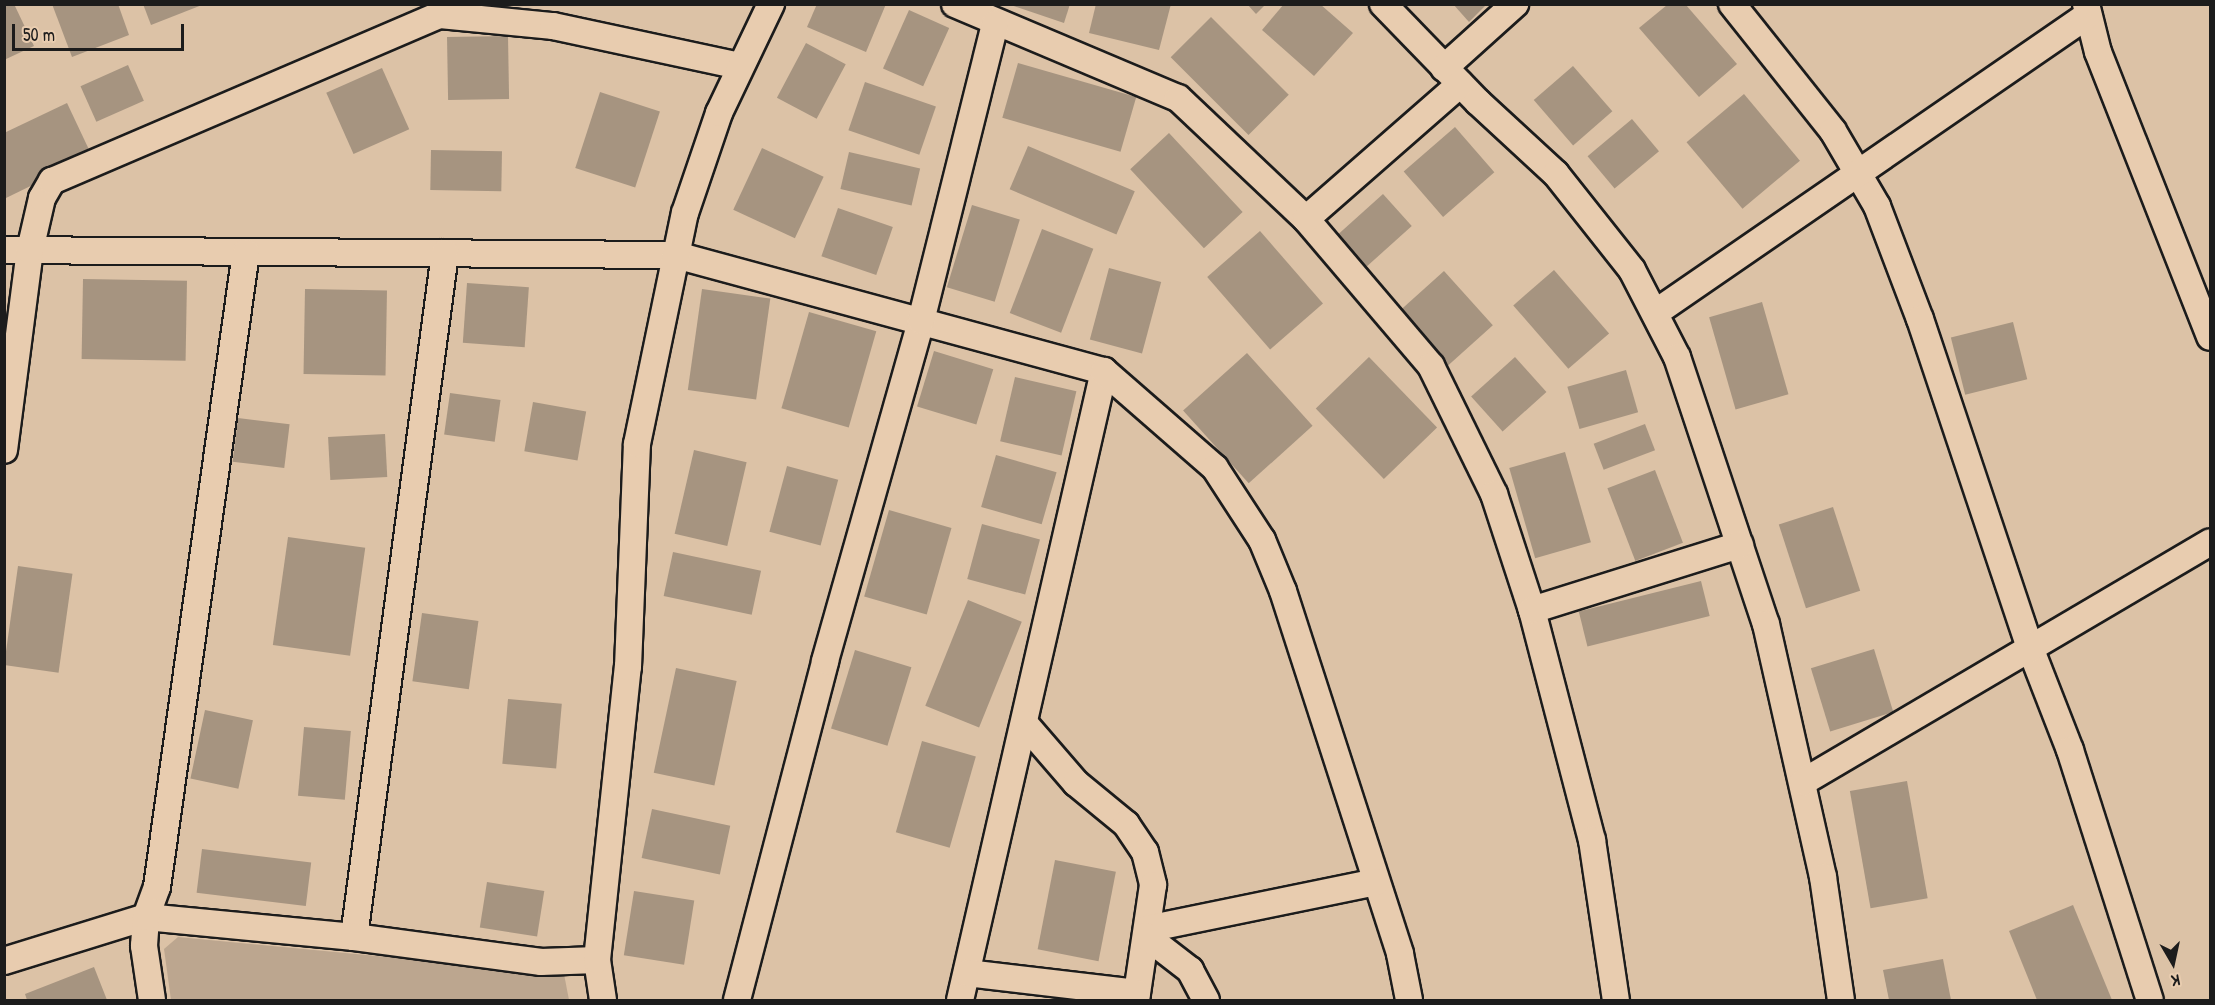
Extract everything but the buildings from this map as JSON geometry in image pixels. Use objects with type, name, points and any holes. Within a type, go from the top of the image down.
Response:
[{"type":"street","points":[[603,1000],[597,960],[628,667],[637,444],[676,255],[696,179],[740,66],[771,4]]},
{"type":"street","points":[[955,4],[995,24],[1178,98],[1306,219],[1431,366],[1494,494],[1532,610],[1592,840],[1616,1000]]},
{"type":"street","points":[[1383,4],[1452,76],[1556,174],[1632,270],[1677,357],[1766,624],[1803,782],[1841,1000]]},
{"type":"street","points":[[1306,219],[1452,76],[1515,4]]},
{"type":"street","points":[[1732,4],[1833,131],[1876,206],[1920,319],[2031,650],[2070,750],[2150,1000]]},
{"type":"street","points":[[4,450],[30,250],[42,198],[52,181],[438,10],[553,27],[740,66]]},
{"type":"street","points":[[1655,313],[1858,173],[2087,10],[2098,52],[2211,337]]},
{"type":"street","points":[[737,1000],[825,661],[921,321],[995,24]]},
{"type":"street","points":[[4,250],[676,255],[1104,371],[1215,468],[1262,540],[1283,591],[1400,954],[1409,1000]]},
{"type":"street","points":[[152,1000],[144,946],[146,917],[157,887],[246,252]]},
{"type":"street","points":[[354,937],[445,253]]},
{"type":"street","points":[[960,1000],[1104,371]]},
{"type":"street","points":[[1803,782],[2031,650],[2211,542]]},
{"type":"street","points":[[1532,610],[1740,545]]},
{"type":"street","points":[[967,973],[1137,997],[1153,885],[1137,837],[1076,783],[1025,724]]},
{"type":"street","points":[[1147,932],[1376,882]]},
{"type":"street","points":[[4,961],[146,917],[354,937],[541,962],[597,960]]},
{"type":"street","points":[[1147,932],[1190,970],[1206,1000]]},
{"type":"shaded area","points":[[178,937],[564,974],[569,1000],[171,1000],[164,949]]}]
